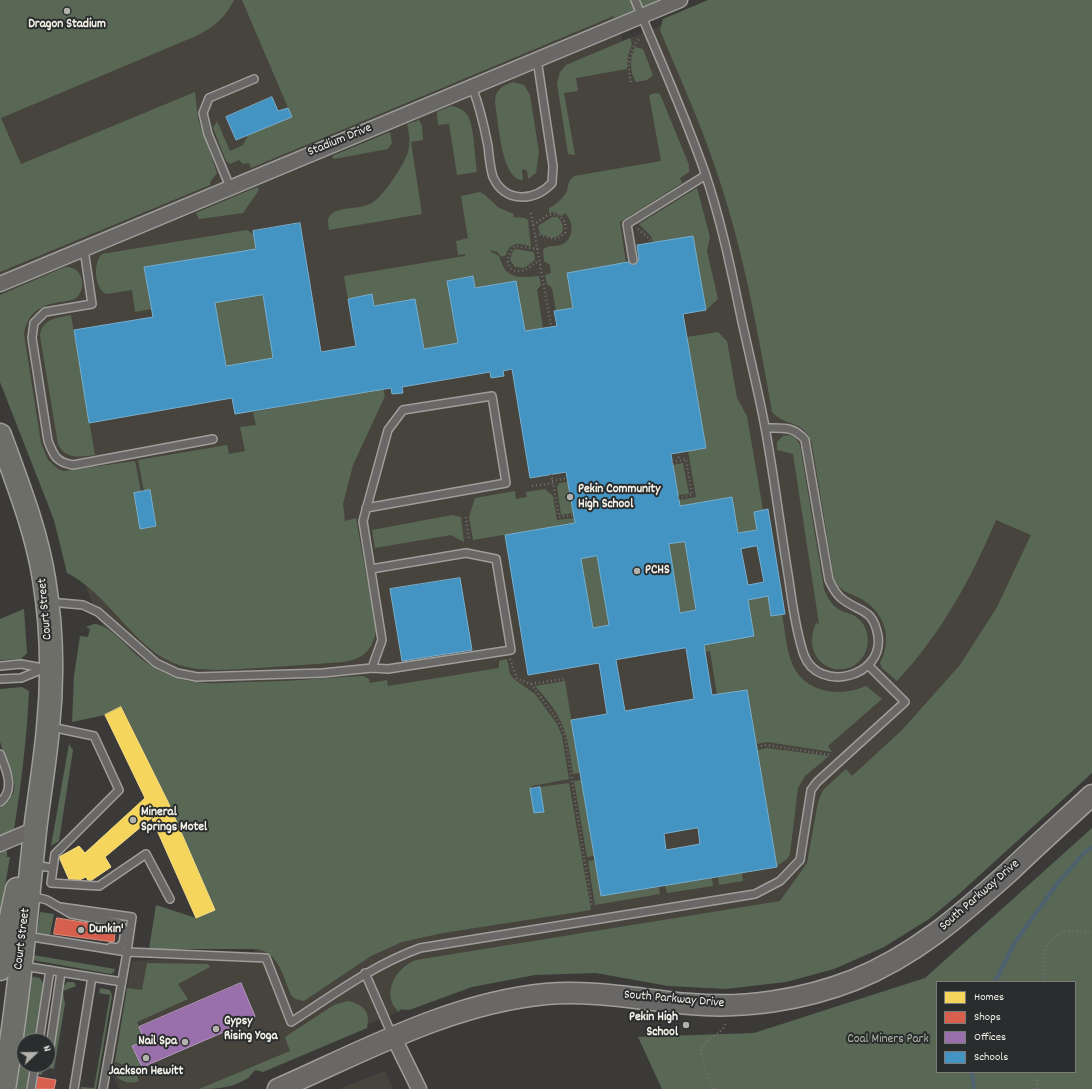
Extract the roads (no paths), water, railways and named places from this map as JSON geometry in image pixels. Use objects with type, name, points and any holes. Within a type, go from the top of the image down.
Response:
[{"type":"main road","name":"Court Street","points":[[0,435],[37,544],[47,602],[46,669],[48,726],[40,788],[16,934],[9,965],[4,1089]]},
{"type":"main road","name":"South Parkway Drive","points":[[278,1089],[394,1038],[465,1011],[514,998],[545,994],[606,994],[691,1004],[726,1005],[771,1001],[819,991],[854,979],[897,959],[935,935],[977,901],[1092,795]]},
{"type":"street","name":"Stadium Drive","points":[[0,284],[680,0]]},
{"type":"street","points":[[0,844],[32,830]]},
{"type":"street","points":[[394,1038],[419,1089]]},
{"type":"lane","points":[[635,0],[685,120],[706,175],[725,242],[765,428],[792,603],[804,654],[809,665],[832,678],[858,673],[868,666],[876,653],[879,642],[877,630],[872,619],[864,610],[851,605],[840,597],[829,580],[805,440],[798,431],[788,428],[765,428]]},
{"type":"lane","points":[[472,87],[481,111],[493,176],[502,188],[516,197],[530,197],[543,192],[552,183],[553,166],[537,59]]},
{"type":"lane","points":[[230,187],[208,134],[203,113],[209,98],[254,79]]},
{"type":"lane","points":[[633,260],[628,224],[706,175]]},
{"type":"lane","points":[[84,249],[92,304],[45,312],[34,322],[32,338],[48,441],[53,454],[61,462],[73,465],[213,439]]},
{"type":"lane","points":[[366,508],[506,483],[492,396],[403,410],[388,430],[366,508],[363,521],[382,640],[372,668]]},
{"type":"lane","points":[[47,602],[89,607],[98,612],[156,663],[178,673],[197,677],[323,673],[372,668],[388,669],[510,650],[496,560],[466,553],[370,568]]},
{"type":"lane","points":[[0,666],[21,664],[46,669]]},
{"type":"lane","points":[[16,934],[127,952],[266,958],[291,1022],[365,974],[400,955],[420,948],[755,894],[780,881],[800,860],[811,790],[817,782],[905,702],[868,666]]},
{"type":"lane","points":[[0,679],[21,678],[46,669]]},
{"type":"lane","points":[[48,726],[94,736],[119,790],[55,854],[51,883],[99,886],[146,854],[170,899]]},
{"type":"lane","points":[[0,754],[8,777],[9,785],[9,789],[4,799],[0,802]]},
{"type":"lane","points":[[0,793],[9,785]]},
{"type":"lane","points":[[27,864],[53,868]]},
{"type":"lane","points":[[22,894],[47,900],[71,914],[119,923],[125,930],[123,943],[118,948],[79,942],[72,944]]},
{"type":"lane","points":[[60,907],[132,917],[103,1089]]},
{"type":"lane","points":[[9,965],[122,982]]},
{"type":"lane","points":[[40,1033],[50,970]]},
{"type":"lane","points":[[52,1033],[61,972]]},
{"type":"lane","points":[[365,974],[394,1038]]},
{"type":"lane","points":[[74,1089],[92,977]]},
{"type":"lane","points":[[31,1089],[34,1073]]},
{"type":"waterway","points":[[996,981],[1015,942],[1057,884],[1084,853],[1092,847]]},
{"type":"waterway","points":[[972,1073],[974,1089]]},
{"type":"place","name":"Dragon Stadium","points":[[67,11]]},
{"type":"place","name":"Pekin Community High School","points":[[570,497]]},
{"type":"place","name":"PCHS","points":[[637,571]]},
{"type":"place","name":"Mineral Springs Motel","points":[[133,820]]},
{"type":"place","name":"Dunkin'","points":[[81,930]]},
{"type":"place","name":"Pekin High School","points":[[686,1025]]},
{"type":"place","name":"Gypsy Rising Yoga","points":[[216,1029]]},
{"type":"place","name":"Nail Spa","points":[[185,1042]]},
{"type":"place","name":"Jackson Hewitt","points":[[146,1058]]},
{"type":"park label","name":"Coal Miners Park","points":[[888,1040]]}]
